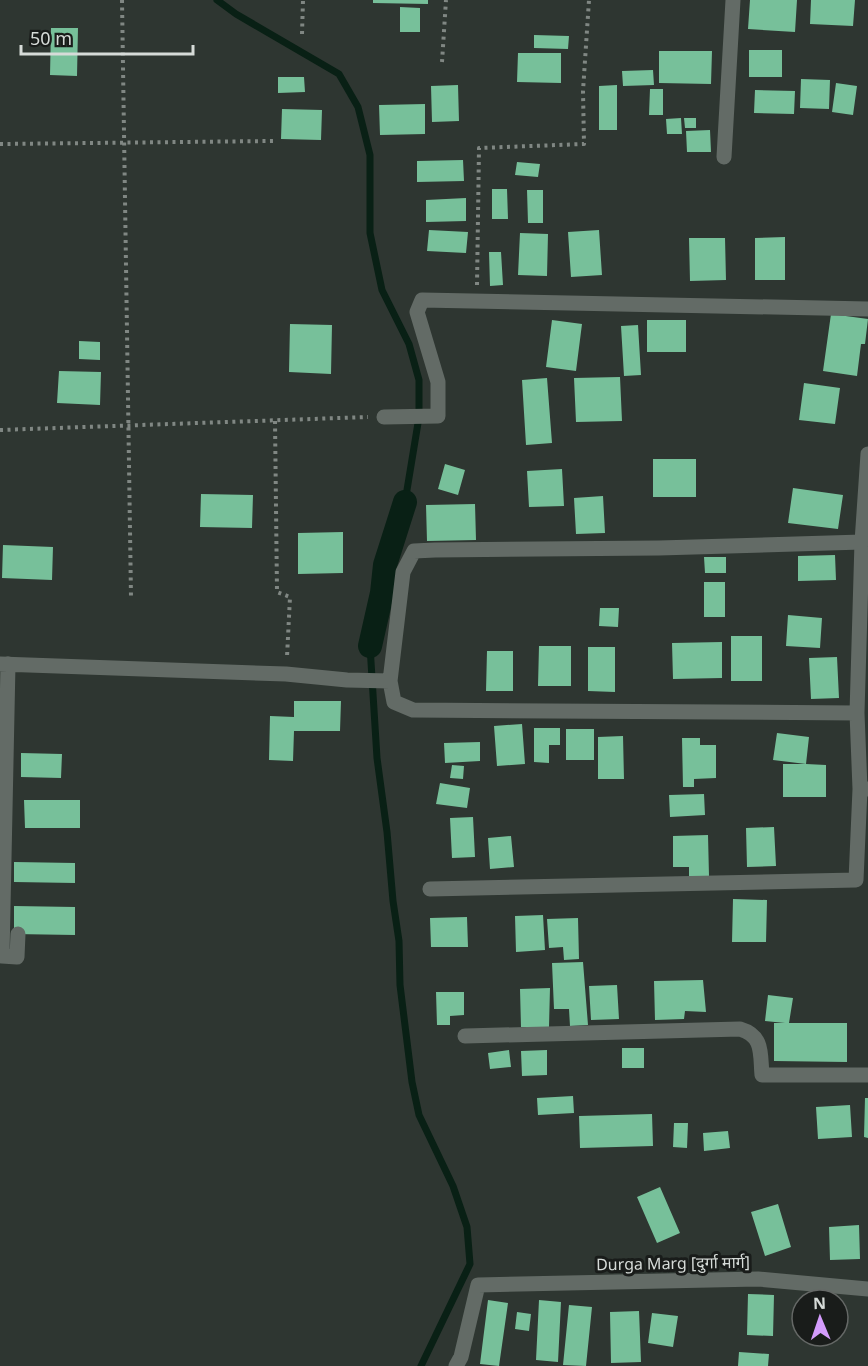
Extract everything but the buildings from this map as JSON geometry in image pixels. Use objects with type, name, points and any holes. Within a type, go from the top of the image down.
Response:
[{"type":"street","points":[[724,157],[733,0]]},
{"type":"street","points":[[384,417],[438,416],[438,382],[417,312],[422,300],[868,309]]},
{"type":"street","points":[[430,889],[856,880],[864,789],[857,713],[862,542],[868,454]]},
{"type":"street","points":[[857,713],[413,710],[394,702],[390,681],[403,573],[414,552],[862,542]]},
{"type":"street","points":[[18,934],[16,957],[2,957],[4,664],[286,674],[347,680],[390,681]]},
{"type":"street","points":[[465,1036],[740,1029],[750,1032],[759,1044],[762,1075],[868,1075]]},
{"type":"street","name":"Durga Marg [दुर्गा मार्ग]","points":[[456,1366],[478,1285],[758,1280],[868,1289]]},
{"type":"path","points":[[122,0],[131,597]]},
{"type":"path","points":[[302,34],[303,0]]},
{"type":"path","points":[[441,62],[446,0]]},
{"type":"path","points":[[477,300],[478,148],[584,144],[583,91],[589,0]]},
{"type":"path","points":[[0,144],[273,141]]},
{"type":"path","points":[[0,430],[384,417]]},
{"type":"path","points":[[275,421],[277,592],[290,597],[286,674]]},
{"type":"waterway","points":[[217,0],[236,14],[339,74],[358,107],[370,155],[370,233],[382,290],[409,344],[419,380],[419,417],[405,502]]},
{"type":"waterway","points":[[370,646],[382,593],[385,565],[405,502]]},
{"type":"waterway","points":[[370,646],[377,758],[399,941],[400,985],[412,1082],[419,1115],[453,1186],[467,1227],[470,1264],[421,1366]]}]
